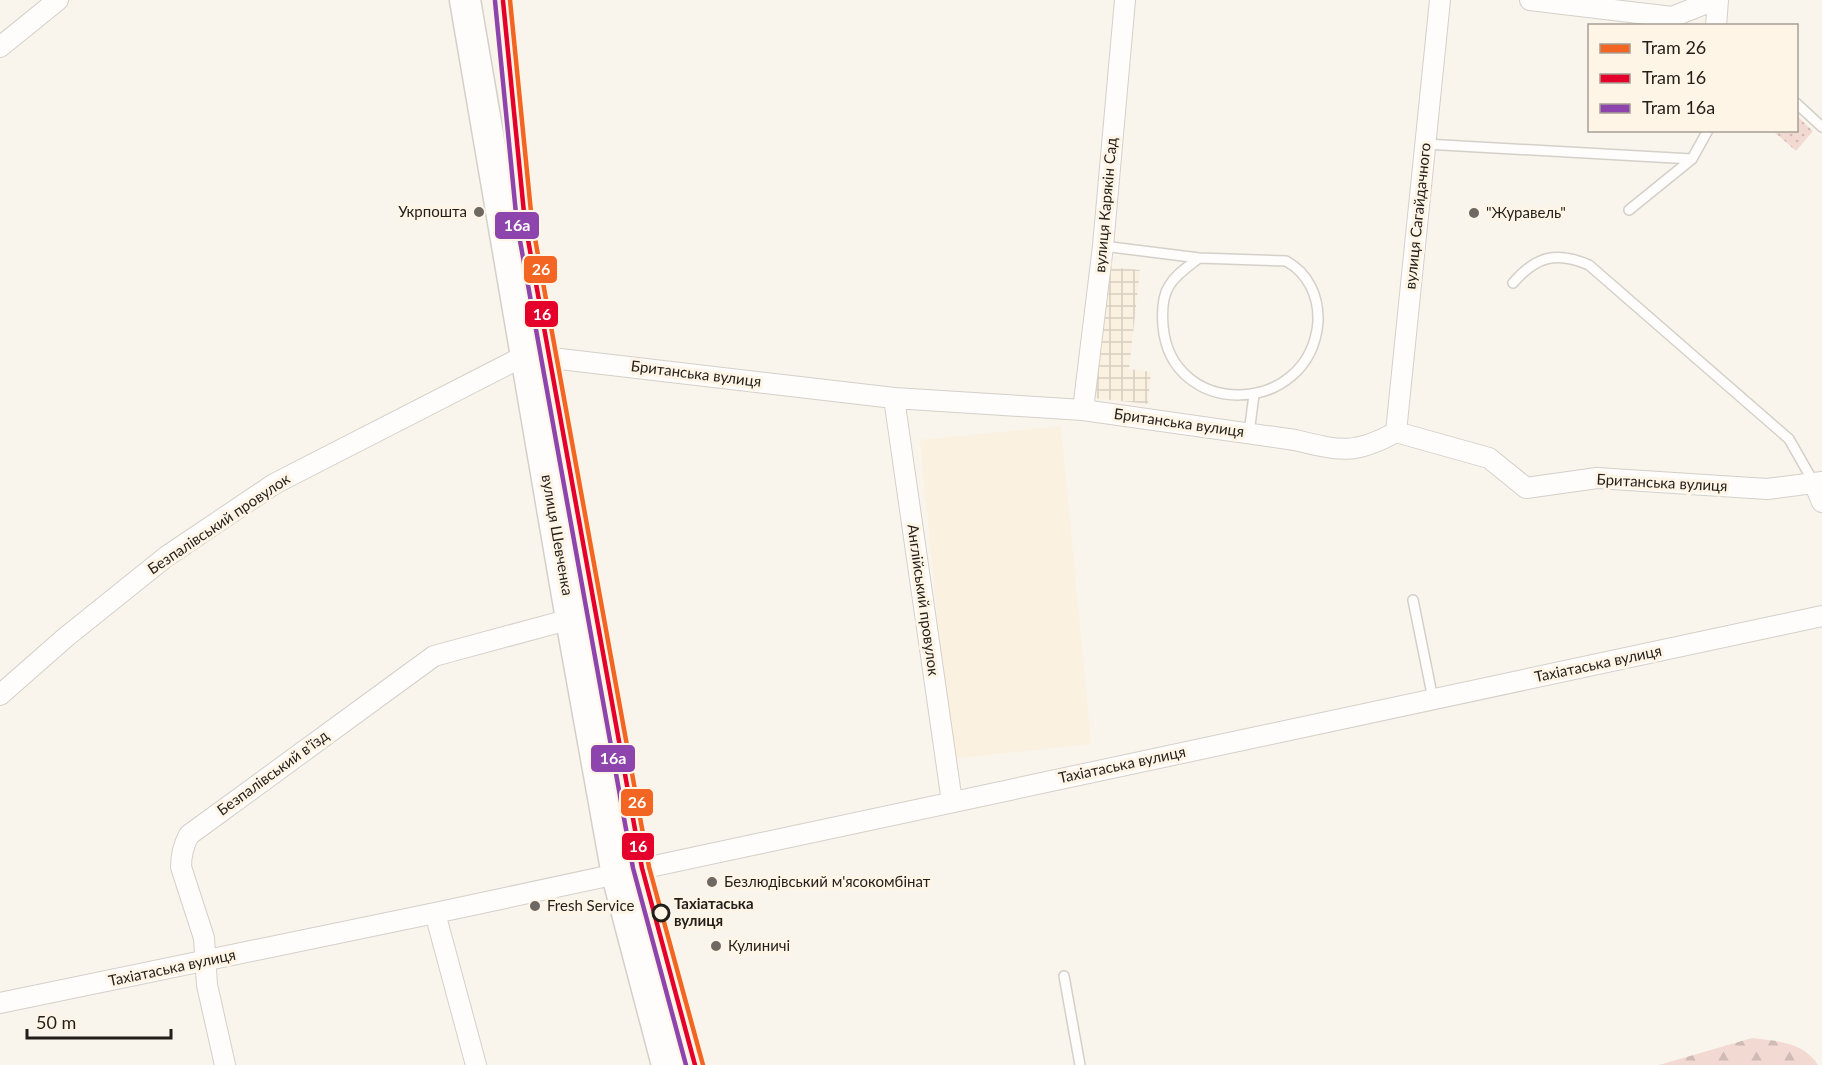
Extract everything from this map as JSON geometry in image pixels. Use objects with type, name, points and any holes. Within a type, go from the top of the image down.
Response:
[{"type":"main road","name":"вулиця Шевченка","points":[[465,0],[617,875],[667,1065]]},
{"type":"street","points":[[0,47],[58,0]]},
{"type":"street","name":"вулиця Карякін Сад","points":[[1083,410],[1103,246],[1125,0]]},
{"type":"street","name":"вулиця Сагайдачного","points":[[1396,432],[1440,0]]},
{"type":"street","points":[[1530,0],[1673,21],[1709,0]]},
{"type":"street","points":[[1716,24],[1718,0]]},
{"type":"street","name":"Британська вулиця","points":[[526,355],[894,398],[1083,410],[1295,440],[1327,448],[1352,450],[1375,444],[1396,432],[1489,458],[1526,488],[1597,478],[1767,489],[1818,483]]},
{"type":"street","name":"Безпалівський провулок","points":[[0,695],[66,637],[167,556],[274,484],[526,355]]},
{"type":"street","name":"Англійський провулок","points":[[894,398],[952,801]]},
{"type":"street","points":[[1818,483],[1822,502]]},
{"type":"street","name":"Тахіатаська вулиця","points":[[0,1003],[435,914],[952,801],[1822,616]]},
{"type":"street","name":"Безпалівський в’їзд","points":[[225,1065],[207,985],[204,938],[181,867],[183,845],[189,836],[434,656],[571,619]]},
{"type":"street","points":[[435,914],[476,1065]]},
{"type":"lane","points":[[1798,104],[1822,127]]},
{"type":"lane","points":[[1629,210],[1692,159],[1707,132]]},
{"type":"lane","points":[[1425,144],[1692,159]]},
{"type":"lane","points":[[1103,246],[1199,258],[1286,261],[1306,276],[1313,289],[1318,319],[1311,349],[1304,362],[1288,379],[1268,390],[1254,394],[1238,396],[1223,394],[1195,382],[1174,360],[1167,346],[1162,316],[1164,301],[1168,287],[1174,279],[1199,258]]},
{"type":"lane","points":[[1514,283],[1525,270],[1539,261],[1565,257],[1589,265],[1789,439],[1818,483]]},
{"type":"lane","points":[[1249,434],[1254,394]]},
{"type":"lane","points":[[1413,600],[1433,699]]},
{"type":"lane","points":[[1064,976],[1080,1065]]},
{"type":"shaded area","points":[[1108,267],[1140,270],[1129,369],[1151,372],[1148,404],[1093,398]]},
{"type":"shaded area","points":[[1061,426],[1091,744],[951,759],[920,440]]},
{"type":"green space","points":[[1798,117],[1813,131],[1796,151],[1774,132],[1798,132]]},
{"type":"green space","points":[[1752,1038],[1797,1047],[1812,1057],[1818,1065],[1659,1065]]},
{"type":"tram line","name":"26","points":[[510,0],[532,222],[649,867],[703,1065]]},
{"type":"tram line","name":"16a","points":[[495,1],[517,224],[633,868],[686,1065]]},
{"type":"tram line","name":"16","points":[[503,1],[525,223],[642,868],[695,1065]]},
{"type":"place","name":"Укрпошта","points":[[479,212]]},
{"type":"place","name":"\"Журавель\"","points":[[1474,213]]},
{"type":"place","name":"Безлюдівський м'ясокомбінат","points":[[712,882]]},
{"type":"place","name":"Fresh Service","points":[[535,906]]},
{"type":"place","name":"Тахіатаська вулиця","points":[[661,913]]},
{"type":"place","name":"Кулиничі","points":[[716,946]]}]
